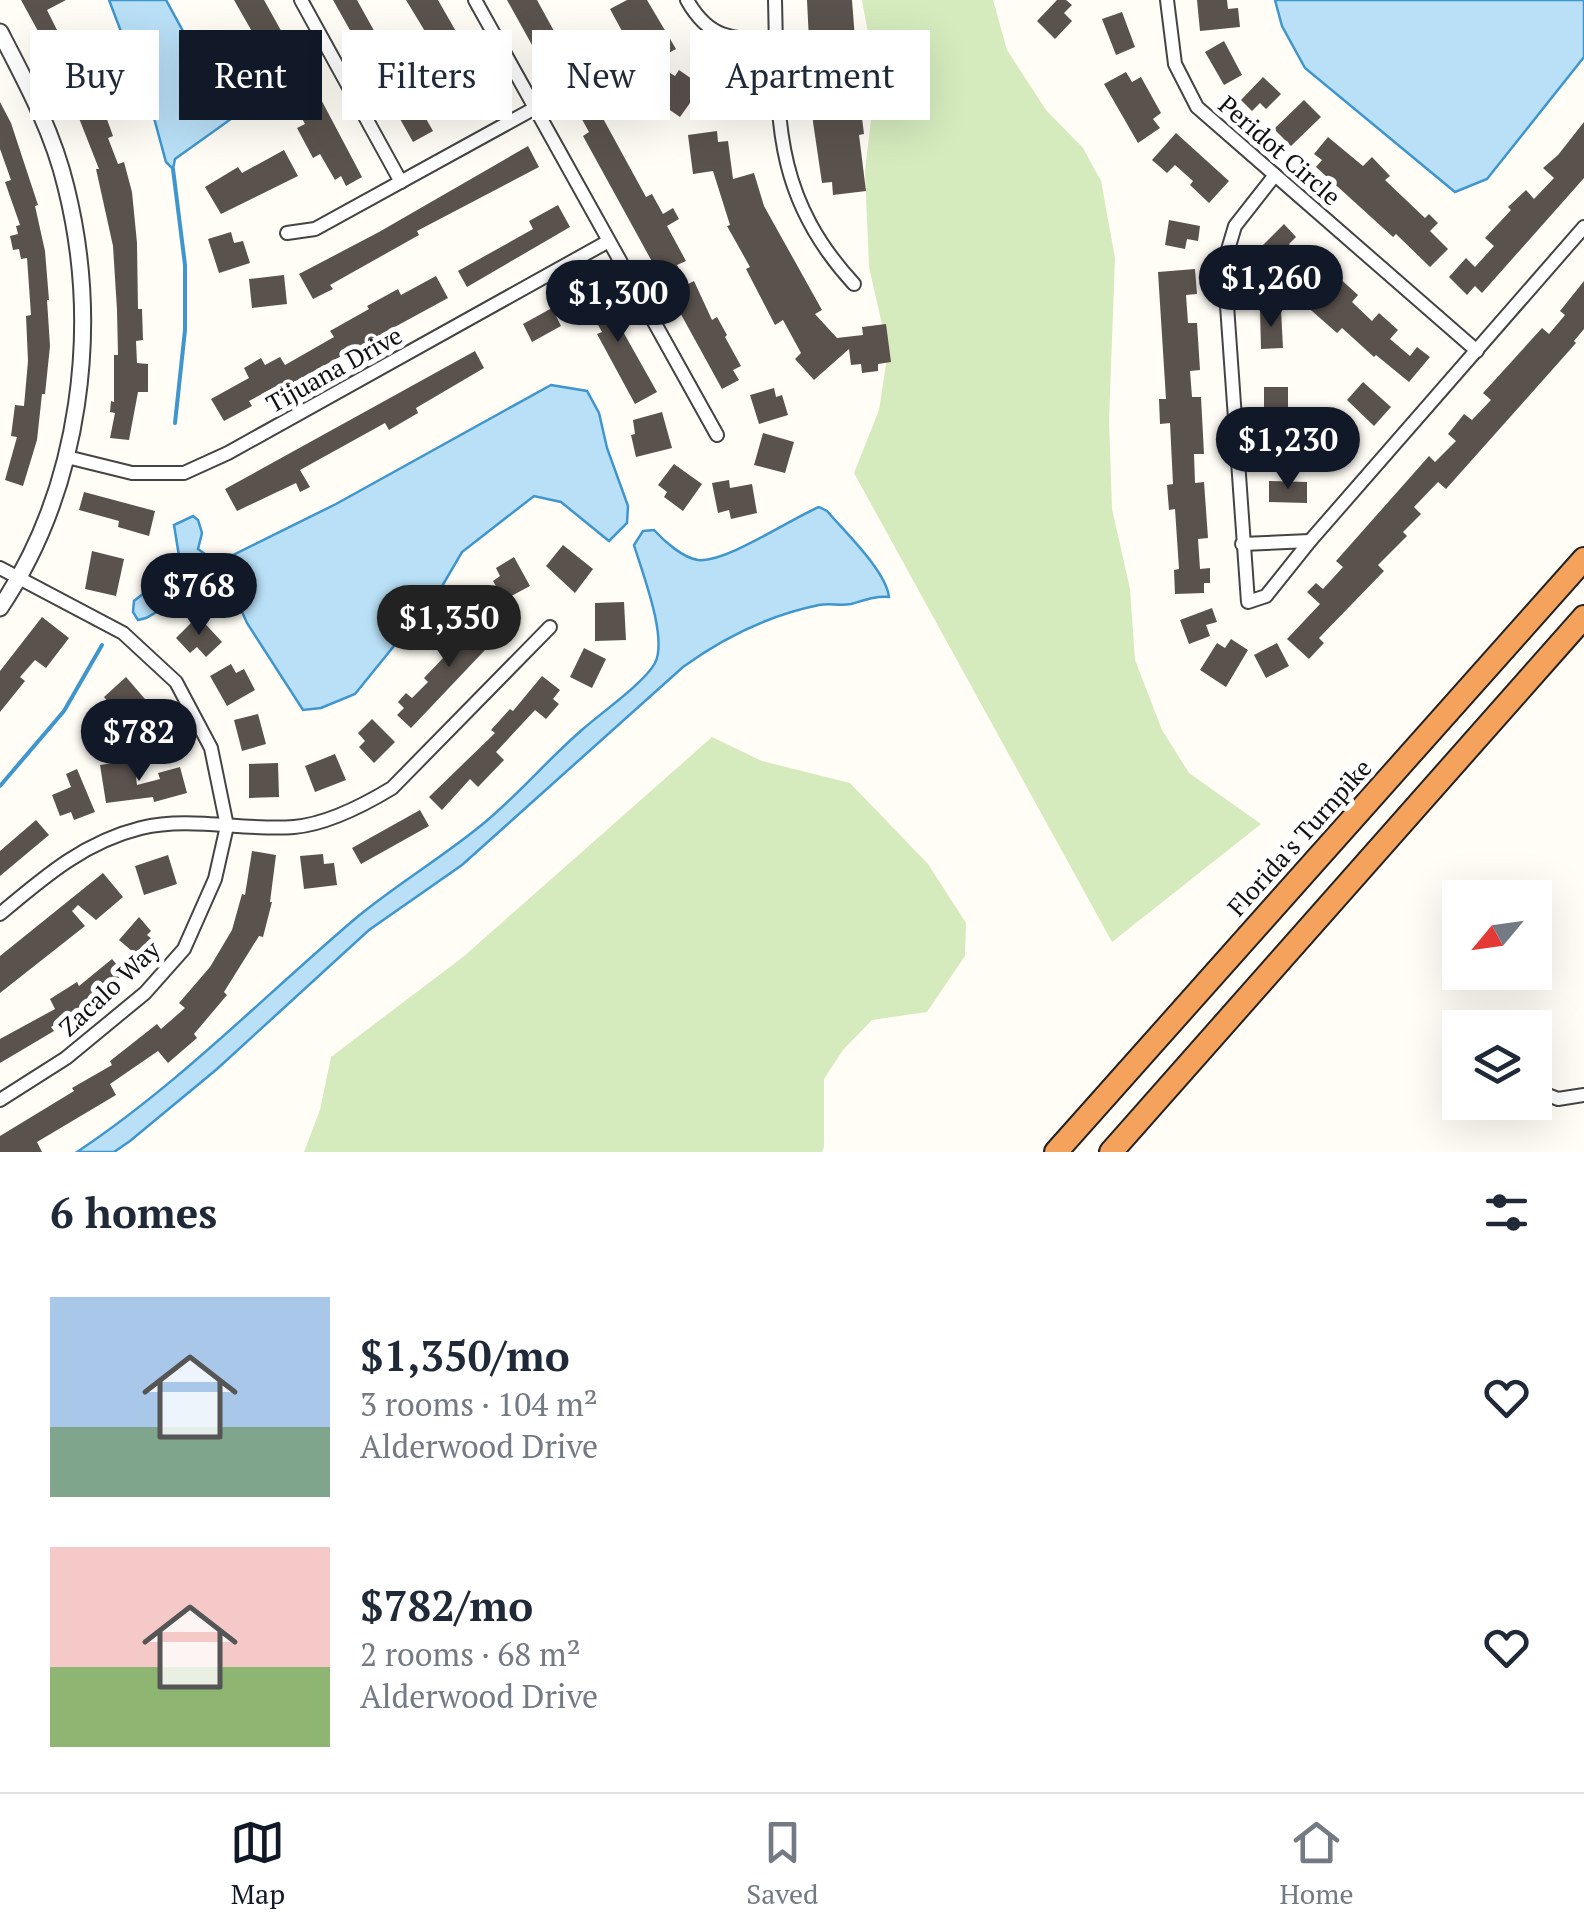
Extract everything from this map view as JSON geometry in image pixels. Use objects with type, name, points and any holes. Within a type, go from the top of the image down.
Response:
[{"type":"highway","name":"Florida's Turnpike","points":[[1056,1152],[1584,559]]},
{"type":"highway","points":[[1111,1152],[1584,616]]},
{"type":"street","points":[[300,0],[401,182]]},
{"type":"street","points":[[475,0],[532,103]]},
{"type":"street","points":[[687,0],[713,30]]},
{"type":"street","points":[[775,0],[776,30]]},
{"type":"street","name":"Peridot Circle","points":[[1167,0],[1175,64],[1197,107],[1477,351]]},
{"type":"street","points":[[0,32],[39,107],[66,184],[79,247],[83,316],[67,458],[48,516],[19,579],[0,608]]},
{"type":"street","points":[[287,233],[315,229],[532,110]]},
{"type":"street","points":[[542,120],[716,436]]},
{"type":"street","points":[[781,120],[792,187],[835,263],[854,284]]},
{"type":"street","points":[[1275,175],[1235,226],[1224,263],[1248,602],[1266,596],[1584,227]]},
{"type":"street","name":"Tijuana Drive","points":[[67,458],[132,474],[184,474],[608,242]]},
{"type":"street","points":[[1242,544],[1310,541]]},
{"type":"street","name":"Zacalo Way","points":[[0,568],[123,633],[176,682],[211,748],[226,826],[215,879],[184,949],[145,993],[66,1058],[0,1100]]},
{"type":"street","points":[[0,914],[60,864],[93,844],[144,827],[296,827],[360,807],[392,788],[550,626]]},
{"type":"street","points":[[1552,1097],[1558,1100],[1584,1095]]},
{"type":"green space","points":[[862,0],[993,0],[1007,50],[1046,110],[1083,148],[1101,181],[1115,258],[1109,420],[1112,509],[1130,589],[1135,660],[1162,730],[1189,773],[1261,824],[1112,942],[854,473],[879,410],[888,351],[869,267],[865,171],[871,120],[930,120],[930,30],[867,30]]},
{"type":"green space","points":[[712,737],[762,761],[850,783],[928,864],[966,923],[965,956],[927,1012],[872,1020],[843,1050],[824,1079],[822,1152],[304,1152],[320,1110],[331,1057],[463,957]]},
{"type":"water","points":[[109,0],[166,0],[182,30],[179,30],[179,120],[230,120],[175,159],[173,169],[166,162],[155,120],[159,120],[159,30],[120,30]]},
{"type":"water","points":[[1275,0],[1584,0],[1584,57],[1487,179],[1455,192],[1305,68],[1282,26]]},
{"type":"water","points":[[551,385],[587,391],[599,413],[628,506],[627,523],[609,541],[561,502],[534,496],[462,552],[441,588],[355,694],[321,708],[303,710],[247,623],[230,585],[214,579],[146,618],[138,620],[133,612],[134,601],[153,586],[172,581],[179,556],[174,525],[193,516],[202,533],[198,549],[209,557],[233,555],[336,504]]},
{"type":"water","points":[[819,507],[827,511],[873,564],[889,597],[847,605],[819,605],[783,615],[698,656],[462,865],[369,930],[217,1069],[130,1141],[114,1152],[77,1152],[186,1069],[356,918],[484,823],[570,740],[650,671],[658,652],[658,638],[634,545],[643,531],[654,530],[692,559],[710,559],[741,548]]},
{"type":"building","points":[[21,0],[66,0],[47,10],[57,30],[37,30]]},
{"type":"building","points":[[234,0],[264,0],[281,30],[251,30]]},
{"type":"building","points":[[333,0],[357,0],[374,30],[350,30]]},
{"type":"building","points":[[406,0],[438,0],[455,30],[424,30]]},
{"type":"building","points":[[507,0],[537,0],[553,30],[532,30],[532,45]]},
{"type":"building","points":[[627,0],[647,0],[665,30],[621,30],[610,9]]},
{"type":"building","points":[[807,0],[852,0],[854,30],[808,30]]},
{"type":"building","points":[[1057,0],[1072,5],[1064,13],[1072,21],[1055,39],[1037,21]]},
{"type":"building","points":[[1197,0],[1227,0],[1228,9],[1238,8],[1240,27],[1200,31]]},
{"type":"building","points":[[1122,12],[1135,47],[1116,55],[1102,19]]},
{"type":"building","points":[[1224,41],[1242,75],[1224,85],[1205,52]]},
{"type":"building","points":[[679,70],[690,78],[690,103],[680,117],[670,110],[670,73],[675,76]]},
{"type":"building","points":[[1126,72],[1132,82],[1141,77],[1161,113],[1153,119],[1160,128],[1138,143],[1104,84]]},
{"type":"building","points":[[1263,77],[1281,94],[1266,109],[1260,103],[1252,111],[1241,100]]},
{"type":"building","points":[[1304,100],[1321,117],[1291,146],[1274,129]]},
{"type":"building","points":[[322,101],[362,177],[346,186],[341,176],[335,180],[320,154],[313,158],[297,128],[305,124],[303,120],[322,120]]},
{"type":"building","points":[[0,102],[11,123],[38,205],[35,206],[45,251],[49,300],[45,394],[23,486],[5,480],[17,437],[11,436],[15,405],[24,406],[26,316],[31,315],[27,258],[21,259],[19,249],[13,250],[10,236],[18,234],[16,226],[20,225],[5,182],[11,180],[0,149]]},
{"type":"building","points":[[80,120],[107,120],[113,136],[108,138],[118,164],[124,162],[132,192],[143,340],[136,341],[137,363],[148,364],[148,392],[138,392],[129,440],[110,438],[115,413],[110,412],[111,401],[114,402],[114,355],[118,355],[117,310],[113,246],[99,169]]},
{"type":"building","points":[[401,120],[427,120],[433,131],[413,142]]},
{"type":"building","points":[[582,120],[604,120],[646,197],[652,194],[663,214],[673,208],[679,219],[667,226],[686,261],[677,265],[688,284],[694,281],[712,320],[717,317],[727,335],[741,366],[733,370],[739,380],[722,389],[583,136],[589,132]]},
{"type":"building","points":[[862,120],[864,134],[859,135],[866,191],[833,195],[832,182],[822,183],[813,122]]},
{"type":"building","points":[[1584,122],[1584,178],[1482,293],[1475,286],[1467,295],[1449,277],[1466,258],[1475,267],[1494,246],[1485,238],[1511,210],[1508,207],[1526,190],[1534,199],[1554,178],[1543,168]]},
{"type":"building","points":[[717,131],[718,142],[728,141],[733,179],[754,173],[764,206],[822,310],[815,314],[837,338],[863,335],[862,327],[886,324],[891,362],[878,364],[878,371],[862,373],[861,364],[851,365],[849,349],[814,380],[795,359],[801,353],[783,320],[775,325],[727,226],[730,225],[713,171],[693,174],[688,135]]},
{"type":"building","points":[[1176,133],[1229,181],[1209,203],[1175,165],[1167,173],[1152,160]]},
{"type":"building","points":[[1328,137],[1363,166],[1372,157],[1390,176],[1385,180],[1425,218],[1429,214],[1438,223],[1430,231],[1448,249],[1430,267],[1316,167],[1322,160],[1314,154]]},
{"type":"building","points":[[528,146],[539,167],[417,231],[419,235],[330,285],[333,289],[313,299],[299,274]]},
{"type":"building","points":[[284,150],[298,176],[221,214],[205,187],[238,167],[242,173]]},
{"type":"building","points":[[558,205],[570,227],[467,287],[458,271],[533,229],[529,221]]},
{"type":"building","points":[[1169,220],[1200,226],[1198,241],[1187,239],[1185,249],[1165,245]]},
{"type":"building","points":[[1284,224],[1296,237],[1289,244],[1295,251],[1277,270],[1257,251]]},
{"type":"building","points":[[231,232],[234,243],[243,241],[250,263],[219,273],[208,239]]},
{"type":"building","points":[[1315,256],[1358,295],[1352,302],[1372,321],[1379,313],[1398,330],[1390,339],[1410,356],[1417,347],[1430,357],[1409,382],[1342,328],[1337,333],[1287,289]]},
{"type":"building","points":[[1195,269],[1197,294],[1186,295],[1188,323],[1197,323],[1200,370],[1190,371],[1192,397],[1201,397],[1204,454],[1194,454],[1195,483],[1204,482],[1208,538],[1198,539],[1200,569],[1210,568],[1210,583],[1204,583],[1204,593],[1175,594],[1174,570],[1179,569],[1175,509],[1169,510],[1167,485],[1173,484],[1170,423],[1160,424],[1159,399],[1166,399],[1158,272]]},
{"type":"building","points":[[284,275],[287,304],[252,308],[249,279]]},
{"type":"building","points":[[436,276],[448,298],[279,390],[277,386],[249,401],[252,406],[224,421],[211,399],[249,378],[244,368],[261,358],[265,365],[280,357],[285,365],[334,337],[330,331],[369,309],[367,306],[398,289],[401,295]]},
{"type":"building","points":[[594,280],[657,392],[635,404],[578,289]]},
{"type":"building","points":[[1584,281],[1584,329],[1576,343],[1446,489],[1438,482],[1414,507],[1421,514],[1403,532],[1407,536],[1378,565],[1384,571],[1319,638],[1324,643],[1309,659],[1287,639],[1320,604],[1307,592],[1316,583],[1323,589],[1343,567],[1336,561],[1429,456],[1435,462],[1456,441],[1448,434],[1464,414],[1472,420],[1491,400],[1483,393],[1542,328],[1549,334],[1565,315],[1560,311]]},
{"type":"building","points":[[552,308],[561,326],[532,342],[523,324]]},
{"type":"building","points":[[1281,310],[1283,348],[1261,349],[1260,311]]},
{"type":"building","points":[[475,351],[484,368],[416,408],[418,413],[389,430],[385,423],[300,470],[310,487],[300,492],[296,483],[237,511],[225,489]]},
{"type":"building","points":[[1363,382],[1391,407],[1374,426],[1347,400]]},
{"type":"building","points":[[1264,387],[1288,387],[1288,425],[1264,425]]},
{"type":"building","points":[[774,388],[776,397],[782,395],[788,415],[759,424],[750,395]]},
{"type":"building","points":[[662,412],[672,448],[636,457],[631,435],[635,434],[633,420]]},
{"type":"building","points":[[1329,414],[1359,442],[1338,465],[1320,448],[1327,441],[1314,430]]},
{"type":"building","points":[[763,433],[794,442],[785,473],[754,465]]},
{"type":"building","points":[[674,464],[702,484],[683,511],[664,497],[667,492],[658,485]]},
{"type":"building","points":[[729,480],[730,488],[752,484],[757,513],[731,519],[729,510],[718,513],[712,483]]},
{"type":"building","points":[[1269,481],[1307,482],[1307,503],[1269,502]]},
{"type":"building","points":[[84,492],[155,511],[149,536],[118,527],[119,521],[79,510]]},
{"type":"building","points":[[563,545],[593,569],[575,593],[546,566]]},
{"type":"building","points":[[92,551],[124,559],[116,596],[85,589]]},
{"type":"building","points":[[514,557],[530,586],[504,600],[493,581],[500,576],[496,568]]},
{"type":"building","points":[[624,602],[626,640],[595,641],[595,603]]},
{"type":"building","points":[[1212,608],[1217,622],[1206,625],[1210,636],[1189,644],[1180,620]]},
{"type":"building","points":[[485,614],[503,631],[411,728],[397,715],[404,708],[398,702],[406,693],[412,698],[428,682],[424,678]]},
{"type":"building","points":[[198,616],[222,642],[206,657],[197,647],[190,653],[176,638]]},
{"type":"building","points":[[42,617],[69,638],[46,668],[35,660],[20,677],[25,681],[0,712],[0,671]]},
{"type":"building","points":[[1231,639],[1248,650],[1226,687],[1200,670],[1217,643],[1225,648]]},
{"type":"building","points":[[1277,643],[1289,666],[1266,678],[1254,655]]},
{"type":"building","points":[[584,648],[606,659],[592,688],[570,677]]},
{"type":"building","points":[[231,664],[236,673],[244,669],[255,690],[227,706],[210,676]]},
{"type":"building","points":[[542,676],[560,690],[553,699],[559,704],[546,719],[535,710],[496,752],[504,760],[478,787],[470,779],[442,810],[429,797],[495,733],[491,730]]},
{"type":"building","points":[[126,677],[151,706],[128,726],[104,697]]},
{"type":"building","points":[[258,714],[266,744],[242,751],[234,720]]},
{"type":"building","points":[[372,719],[395,742],[374,763],[359,747],[365,741],[358,733]]},
{"type":"building","points":[[335,754],[346,780],[315,792],[305,766]]},
{"type":"building","points":[[134,760],[137,785],[160,779],[158,773],[180,767],[187,793],[154,802],[153,797],[106,803],[100,765]]},
{"type":"building","points":[[278,763],[279,797],[249,798],[249,764]]},
{"type":"building","points":[[77,769],[95,812],[74,820],[71,812],[60,816],[52,795],[71,787],[66,774]]},
{"type":"building","points":[[420,810],[429,826],[361,864],[352,848]]},
{"type":"building","points":[[36,820],[49,835],[0,876],[0,851]]},
{"type":"building","points":[[252,851],[276,855],[272,902],[263,937],[259,936],[224,992],[227,995],[194,1034],[197,1038],[168,1063],[158,1051],[110,1084],[116,1095],[37,1142],[42,1152],[0,1152],[0,1136],[112,1065],[110,1061],[157,1024],[161,1029],[185,1008],[179,1003],[210,967],[232,930],[242,894],[245,895]]},
{"type":"building","points":[[323,854],[324,864],[334,863],[337,885],[304,889],[300,856]]},
{"type":"building","points":[[168,855],[177,884],[144,895],[135,866]]},
{"type":"building","points":[[103,873],[123,897],[96,920],[78,905],[72,911],[85,926],[0,993],[0,956]]},
{"type":"building","points":[[139,917],[153,940],[139,957],[119,940]]},
{"type":"building","points":[[112,959],[124,973],[90,1004],[51,1027],[54,1031],[0,1063],[0,1039],[55,1009],[50,999],[77,982],[79,986]]},
{"type":"waterway","points":[[173,169],[185,265],[185,330],[175,423]]},
{"type":"waterway","points":[[0,786],[64,711],[102,645]]}]
